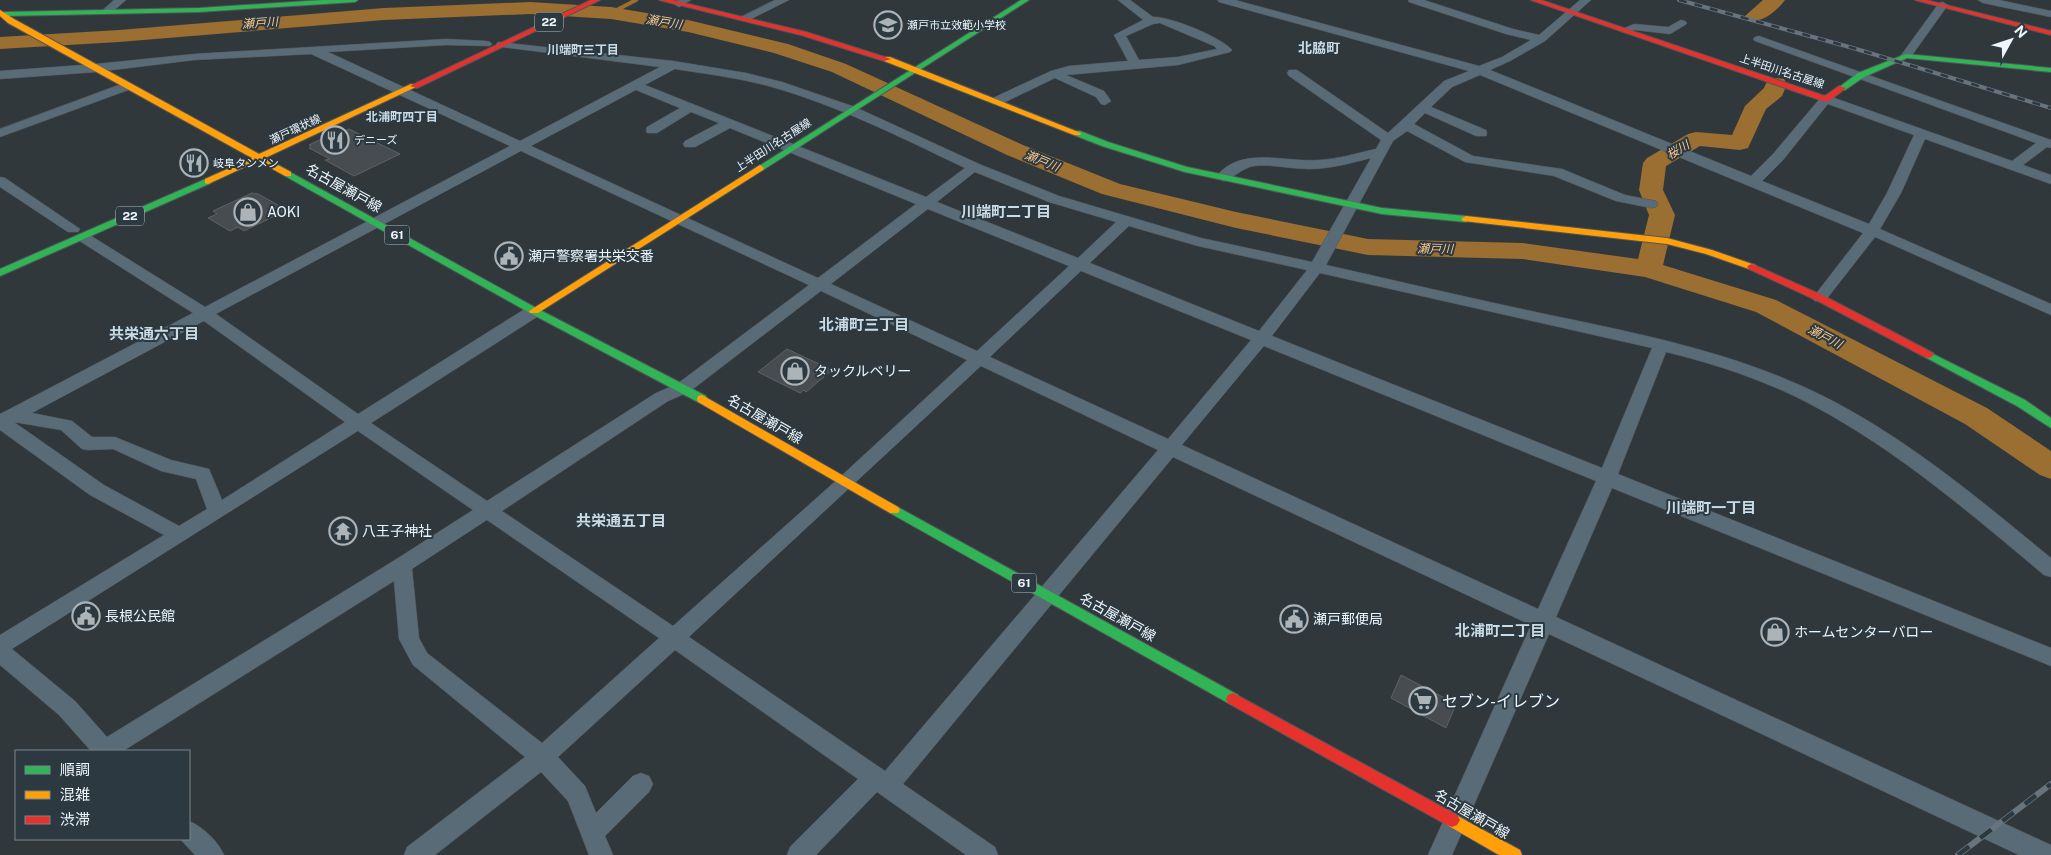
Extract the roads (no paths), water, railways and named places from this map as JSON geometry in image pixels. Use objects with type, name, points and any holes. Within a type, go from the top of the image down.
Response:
[{"type":"main road","points":[[4,15],[199,10],[281,3],[356,0]]},
{"type":"main road","name":"瀬戸環状線","points":[[398,89],[486,44],[581,0]]},
{"type":"main road","name":"瀬戸環状線","points":[[0,273],[78,233],[255,156],[398,89],[597,0]]},
{"type":"main road","points":[[662,0],[682,2],[825,39],[918,70],[1105,144],[1185,168],[1349,211],[1382,211],[1621,235],[1667,241],[1710,252],[1745,265],[1820,298],[2020,404],[2051,424]]},
{"type":"main road","name":"上半田川名古屋線","points":[[534,311],[1026,0]]},
{"type":"main road","name":"上半田川名古屋線","points":[[1534,0],[1826,98],[1861,75],[1906,56],[2051,70]]},
{"type":"main road","points":[[1918,0],[1945,3],[2051,33]]},
{"type":"main road","name":"名古屋瀬戸線","points":[[4,15],[127,86],[534,311],[683,388],[845,483],[1514,855]]},
{"type":"main road","name":"瀬戸環状線","points":[[0,261],[78,233]]},
{"type":"street","points":[[107,11],[121,0]]},
{"type":"street","points":[[745,18],[784,0]]},
{"type":"street","points":[[1123,0],[1151,21]]},
{"type":"street","points":[[1223,0],[1479,70],[1872,231],[1971,273],[2051,310]]},
{"type":"street","points":[[1413,0],[1510,32],[1541,39]]},
{"type":"street","points":[[798,855],[881,782],[1048,596],[1262,338],[1319,264],[1385,145],[1448,84],[1506,59],[1541,39],[1586,0]]},
{"type":"street","points":[[1983,0],[2051,14]]},
{"type":"street","points":[[2046,0],[2051,8]]},
{"type":"street","points":[[1906,56],[1945,3]]},
{"type":"street","points":[[997,101],[1056,74],[1073,69],[1178,61],[1226,50],[1218,44],[1167,22],[1161,20],[1151,21],[1120,35],[1134,64]]},
{"type":"street","points":[[1626,30],[1634,27],[1670,31],[1681,23]]},
{"type":"street","points":[[1760,39],[2048,143]]},
{"type":"street","points":[[0,74],[194,57],[446,42],[486,44]]},
{"type":"street","points":[[502,44],[674,65],[746,77],[778,85],[851,110],[974,167],[1054,199],[1126,221],[1198,242],[1319,264],[1695,354],[1762,377],[1816,400],[1868,429],[1935,475],[2051,569]]},
{"type":"street","points":[[315,51],[682,219],[978,359],[2045,855]]},
{"type":"street","points":[[3,420],[674,65]]},
{"type":"street","points":[[1293,73],[1385,145]]},
{"type":"street","points":[[1056,74],[1100,94],[1105,101]]},
{"type":"street","points":[[635,85],[926,204],[1081,264],[2051,656]]},
{"type":"street","points":[[0,134],[127,86]]},
{"type":"street","points":[[1753,182],[1778,157],[1826,98],[2051,180]]},
{"type":"street","points":[[652,130],[690,107]]},
{"type":"street","points":[[1423,108],[1481,133]]},
{"type":"street","points":[[690,144],[728,122]]},
{"type":"street","points":[[1406,125],[1470,159],[1557,172],[1620,198],[1651,204]]},
{"type":"street","points":[[1820,298],[1872,231],[1894,193],[1921,134]]},
{"type":"street","points":[[2014,166],[2048,143]]},
{"type":"street","points":[[1223,177],[1232,169],[1264,160],[1309,165],[1334,163],[1385,145]]},
{"type":"street","points":[[107,750],[402,566],[662,397],[683,388],[974,167]]},
{"type":"street","points":[[0,181],[204,313],[356,422],[673,637],[984,855]]},
{"type":"street","points":[[416,855],[542,757],[845,483],[1126,221]]},
{"type":"street","points":[[0,646],[217,512],[356,422],[534,311]]},
{"type":"street","points":[[1440,855],[1607,478],[1661,345]]},
{"type":"street","points":[[3,420],[66,424],[88,444],[115,443],[167,466],[203,474],[217,512]]},
{"type":"street","points":[[3,420],[97,490],[179,535]]},
{"type":"street","points":[[402,566],[409,639],[420,658],[542,757],[577,794],[601,855]]},
{"type":"street","points":[[0,652],[67,708],[104,750]]},
{"type":"street","points":[[592,833],[640,784]]},
{"type":"street","points":[[190,834],[212,855]]},
{"type":"street","points":[[2051,846],[2051,855]]},
{"type":"waterway","points":[[611,13],[636,0]]},
{"type":"waterway","name":"桜川","points":[[1755,16],[1775,0]]},
{"type":"waterway","name":"瀬戸川","points":[[0,43],[119,36],[384,14],[530,8],[611,13],[688,26],[781,48],[839,68],[1015,150],[1111,189],[1236,220],[1368,247],[1522,251],[1649,269]]},
{"type":"waterway","name":"桜川","points":[[1649,269],[1662,215],[1651,190],[1655,163],[1696,139],[1740,143],[1756,106],[1774,91],[1776,84]]},
{"type":"waterway","name":"瀬戸川","points":[[1649,269],[1766,306],[1976,416],[2051,467]]},
{"type":"railway","points":[[1679,0],[1853,48],[2051,108]]},
{"type":"railway","points":[[1958,855],[2051,784]]},
{"type":"place","name":"瀬戸市立效範小学校","points":[[888,25]]},
{"type":"place","name":"デニーズ","points":[[335,140]]},
{"type":"place","name":"岐阜タンメン","points":[[194,163]]},
{"type":"place","name":"AOKI","points":[[248,212]]},
{"type":"place","name":"瀬戸警察署共栄交番","points":[[509,256]]},
{"type":"place","name":"タックルベリー","points":[[795,371]]},
{"type":"place","name":"八王子神社","points":[[343,531]]},
{"type":"place","name":"長根公民館","points":[[86,616]]},
{"type":"place","name":"瀬戸郵便局","points":[[1294,619]]},
{"type":"place","name":"ホームセンターバロー","points":[[1775,632]]},
{"type":"place","name":"セブン-イレブン","points":[[1423,701]]},
{"type":"district","name":"北脇町","points":[[1319,48]]},
{"type":"district","name":"川端町三丁目","points":[[583,50]]},
{"type":"district","name":"北浦町四丁目","points":[[402,117]]},
{"type":"district","name":"川端町二丁目","points":[[1006,211]]},
{"type":"district","name":"北浦町三丁目","points":[[864,324]]},
{"type":"district","name":"共栄通六丁目","points":[[154,333]]},
{"type":"district","name":"川端町一丁目","points":[[1711,507]]},
{"type":"district","name":"共栄通五丁目","points":[[621,520]]},
{"type":"district","name":"北浦町二丁目","points":[[1500,630]]}]
